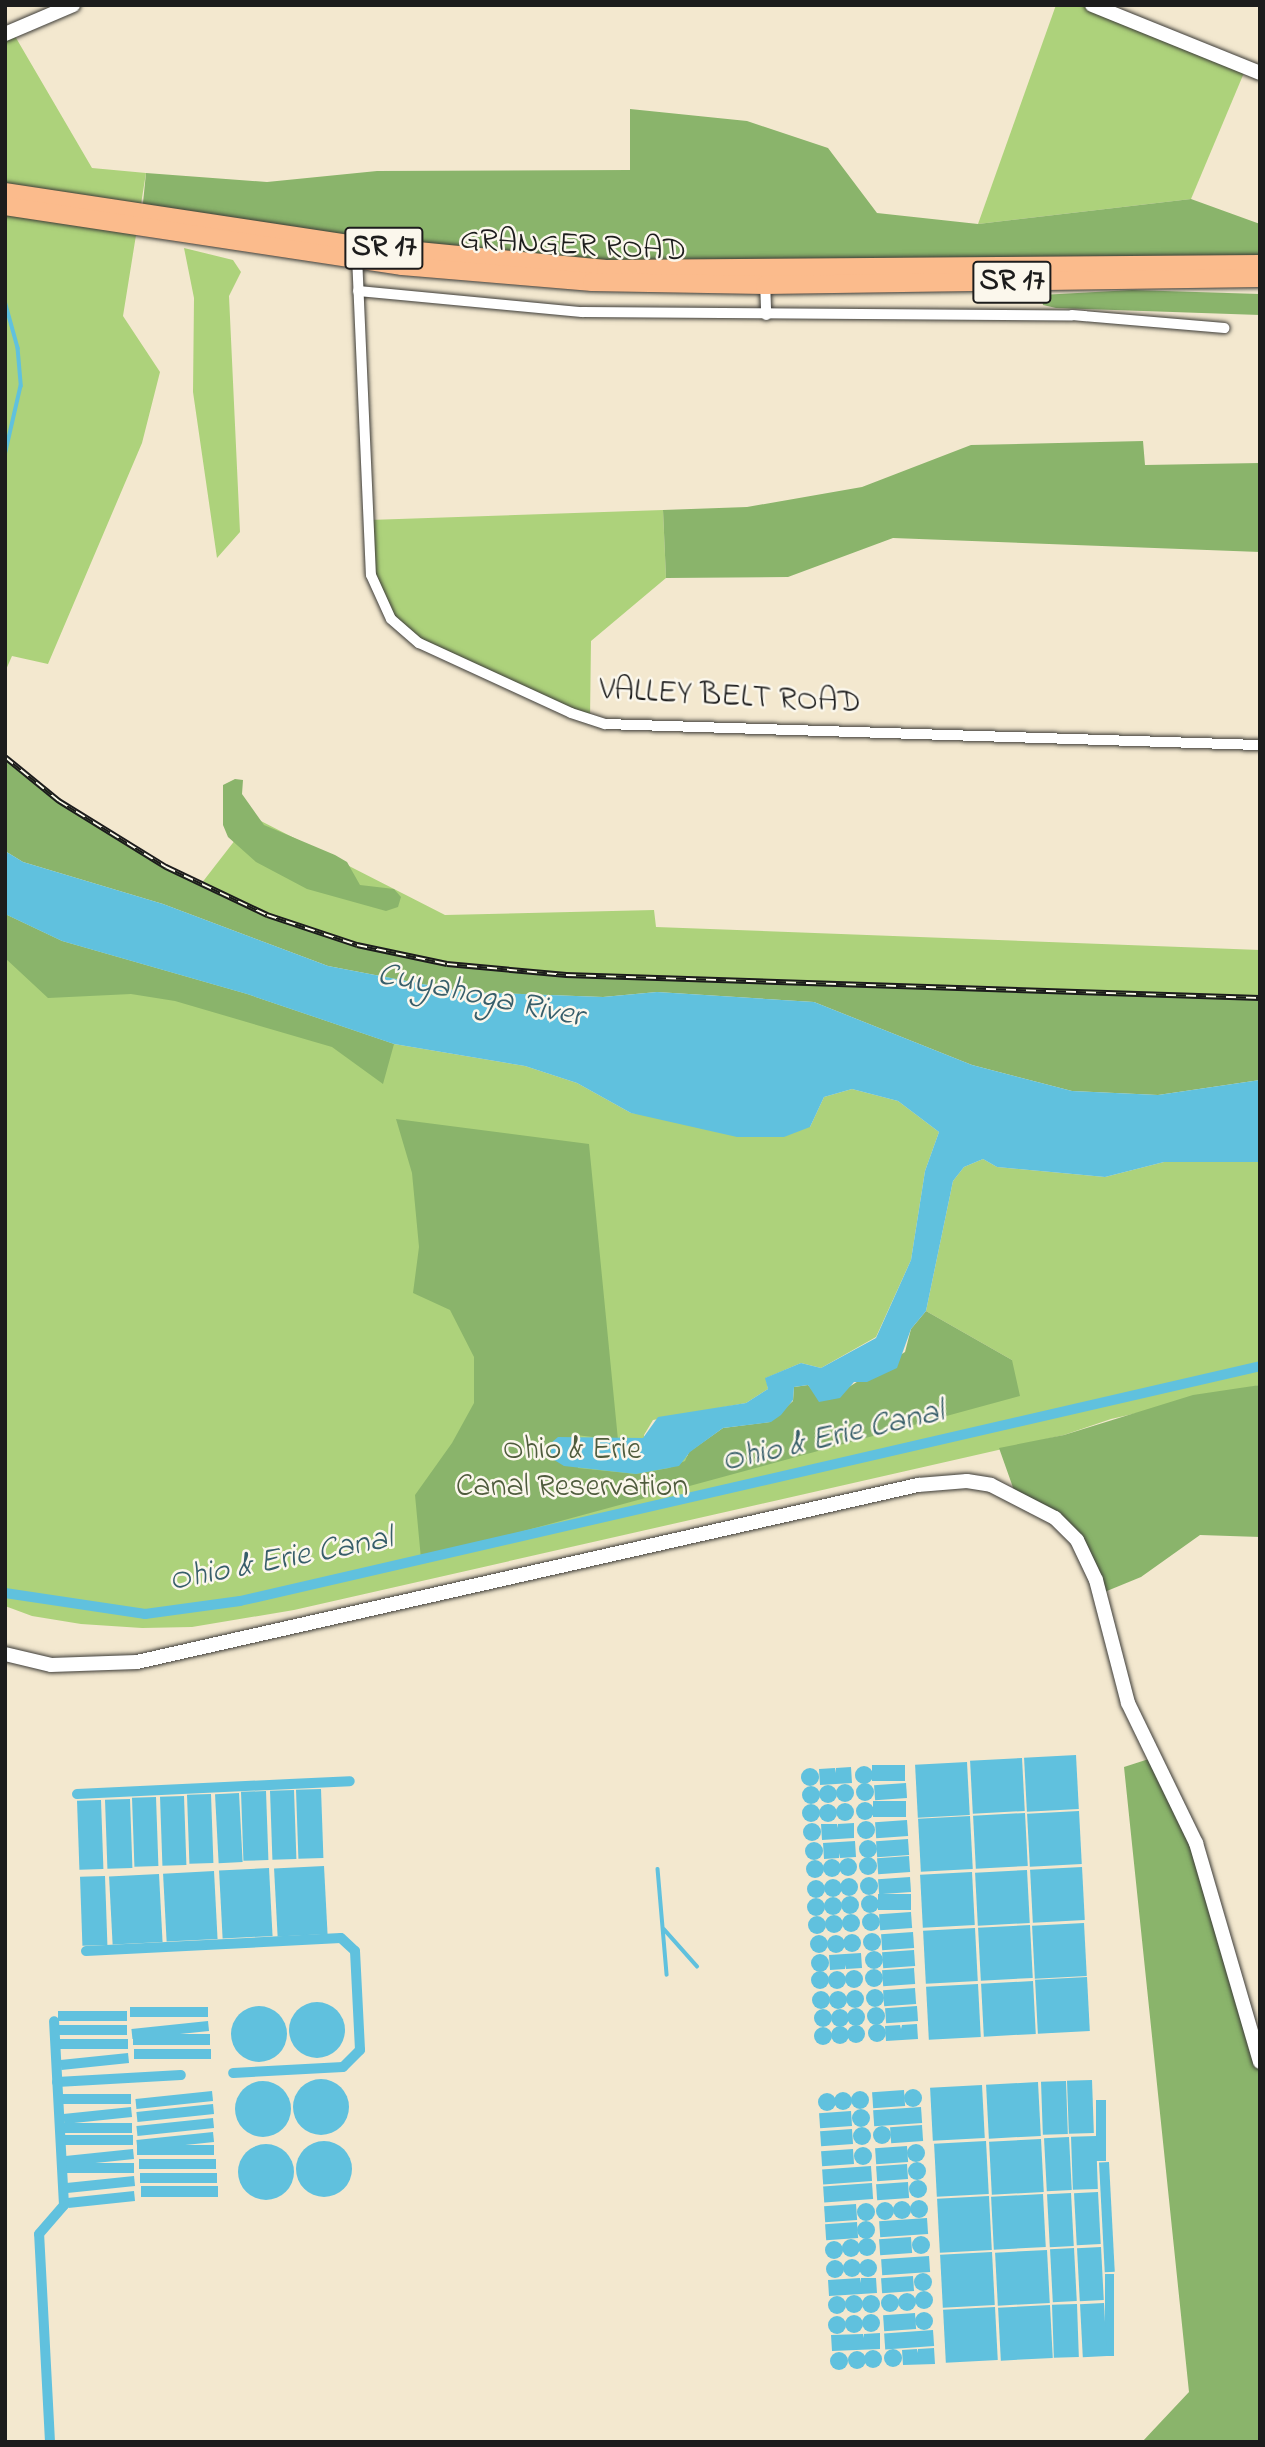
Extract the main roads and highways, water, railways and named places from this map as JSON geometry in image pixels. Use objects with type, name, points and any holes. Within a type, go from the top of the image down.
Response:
[{"type":"main road","name":"GRANGER ROAD","points":[[7,199],[530,278],[1260,278]]},
{"type":"main road","name":"GRANGER ROAD","points":[[765,278],[1260,261]]},
{"type":"water","name":"Cuyahoga River","points":[[5,851],[23,862],[163,904],[328,966],[464,992],[603,997],[657,992],[814,1002],[972,1065],[1072,1091],[1158,1095],[1260,1080],[1260,1162],[1164,1162],[1105,1177],[997,1167],[983,1159],[964,1167],[953,1181],[926,1311],[911,1329],[897,1368],[867,1382],[854,1382],[840,1398],[819,1402],[808,1385],[794,1387],[793,1400],[781,1415],[771,1422],[723,1428],[690,1452],[679,1466],[636,1474],[564,1466],[551,1458],[551,1443],[558,1437],[643,1438],[658,1417],[746,1403],[768,1389],[765,1378],[801,1363],[821,1368],[876,1338],[911,1260],[925,1171],[939,1132],[898,1101],[852,1089],[824,1097],[810,1127],[784,1137],[737,1137],[631,1113],[577,1083],[525,1066],[394,1044],[247,994],[62,941],[5,914]]},
{"type":"water","points":[[1076,1755],[1079,1809],[1027,1812],[1024,1758]]},
{"type":"water","points":[[1022,1758],[1025,1811],[973,1814],[970,1761]]},
{"type":"water","points":[[967,1762],[970,1815],[918,1818],[915,1765]]},
{"type":"water","points":[[872,1765],[905,1765],[905,1781],[872,1781]]},
{"type":"water","points":[[864,1766],[870,1769],[873,1775],[870,1781],[864,1784],[858,1781],[855,1775],[858,1769]]},
{"type":"water","points":[[851,1767],[852,1783],[820,1785],[819,1769],[835,1768],[836,1773],[836,1768]]},
{"type":"water","points":[[810,1768],[816,1771],[819,1777],[816,1783],[810,1786],[804,1783],[801,1777],[804,1771]]},
{"type":"water","points":[[865,1783],[871,1786],[874,1792],[871,1798],[865,1801],[859,1798],[856,1792],[859,1786]]},
{"type":"water","points":[[906,1783],[907,1798],[875,1800],[874,1785]]},
{"type":"water","points":[[845,1784],[851,1787],[854,1793],[851,1799],[845,1802],[839,1799],[836,1793],[839,1787]]},
{"type":"water","points":[[828,1785],[834,1788],[837,1794],[834,1800],[828,1803],[822,1800],[819,1794],[822,1788]]},
{"type":"water","points":[[811,1786],[817,1789],[820,1795],[817,1801],[811,1804],[805,1801],[802,1795],[805,1789]]},
{"type":"water","points":[[321,1789],[323,1858],[298,1859],[296,1790]]},
{"type":"water","points":[[294,1790],[296,1859],[272,1860],[270,1791]]},
{"type":"water","points":[[266,1791],[268,1860],[243,1861],[241,1792]]},
{"type":"water","points":[[239,1793],[243,1862],[219,1863],[215,1794]]},
{"type":"water","points":[[211,1794],[213,1863],[189,1864],[187,1795]]},
{"type":"water","points":[[184,1796],[186,1865],[162,1866],[160,1797]]},
{"type":"water","points":[[156,1797],[158,1866],[134,1867],[132,1798]]},
{"type":"water","points":[[130,1799],[132,1868],[107,1869],[105,1800]]},
{"type":"water","points":[[101,1800],[103,1869],[79,1870],[77,1801]]},
{"type":"water","points":[[873,1801],[906,1801],[906,1817],[873,1817]]},
{"type":"water","points":[[865,1802],[871,1805],[874,1811],[871,1817],[865,1820],[859,1817],[856,1811],[859,1805]]},
{"type":"water","points":[[845,1803],[851,1806],[854,1812],[851,1818],[845,1821],[839,1818],[836,1812],[839,1806]]},
{"type":"water","points":[[811,1804],[817,1807],[820,1813],[817,1819],[811,1822],[805,1819],[802,1813],[805,1807]]},
{"type":"water","points":[[828,1804],[834,1807],[837,1813],[834,1819],[828,1822],[822,1819],[819,1813],[822,1807]]},
{"type":"water","points":[[1079,1811],[1082,1864],[1030,1867],[1027,1814]]},
{"type":"water","points":[[1025,1813],[1028,1866],[976,1869],[973,1816]]},
{"type":"water","points":[[970,1816],[973,1869],[921,1872],[918,1819]]},
{"type":"water","points":[[907,1820],[908,1836],[876,1838],[875,1822]]},
{"type":"water","points":[[866,1821],[872,1824],[875,1830],[872,1836],[866,1839],[860,1836],[857,1830],[860,1824]]},
{"type":"water","points":[[812,1823],[818,1826],[821,1832],[818,1838],[812,1841],[806,1838],[803,1832],[806,1826]]},
{"type":"water","points":[[854,1823],[854,1838],[822,1840],[821,1824],[837,1824],[838,1828],[838,1824]]},
{"type":"water","points":[[908,1839],[909,1855],[877,1857],[876,1841]]},
{"type":"water","points":[[868,1840],[874,1843],[877,1849],[874,1855],[868,1858],[862,1855],[859,1849],[862,1843]]},
{"type":"water","points":[[855,1841],[856,1857],[840,1858],[840,1853],[839,1858],[824,1859],[823,1843]]},
{"type":"water","points":[[814,1842],[820,1845],[823,1851],[820,1857],[814,1860],[808,1857],[805,1851],[808,1845]]},
{"type":"water","points":[[909,1856],[910,1872],[878,1874],[877,1858]]},
{"type":"water","points":[[868,1857],[874,1860],[877,1866],[874,1872],[868,1875],[862,1872],[859,1866],[862,1860]]},
{"type":"water","points":[[848,1858],[854,1861],[857,1867],[854,1873],[848,1876],[842,1873],[839,1867],[842,1861]]},
{"type":"water","points":[[832,1859],[838,1862],[841,1868],[838,1874],[832,1877],[826,1874],[823,1868],[826,1862]]},
{"type":"water","points":[[815,1860],[821,1863],[824,1869],[821,1875],[815,1878],[809,1875],[806,1869],[809,1863]]},
{"type":"water","points":[[324,1866],[328,1934],[278,1937],[274,1869]]},
{"type":"water","points":[[1082,1867],[1085,1920],[1033,1923],[1030,1870]]},
{"type":"water","points":[[269,1868],[273,1936],[223,1939],[219,1871]]},
{"type":"water","points":[[1027,1870],[1030,1923],[978,1926],[975,1873]]},
{"type":"water","points":[[214,1871],[218,1939],[167,1942],[163,1874]]},
{"type":"water","points":[[972,1872],[975,1925],[923,1928],[920,1875]]},
{"type":"water","points":[[159,1874],[163,1942],[113,1945],[109,1877]]},
{"type":"water","points":[[105,1876],[107,1945],[82,1946],[80,1877]]},
{"type":"water","points":[[869,1877],[875,1880],[878,1886],[875,1892],[869,1895],[863,1892],[860,1886],[863,1880]]},
{"type":"water","points":[[910,1877],[911,1892],[879,1894],[878,1879]]},
{"type":"water","points":[[849,1878],[855,1881],[858,1887],[855,1893],[849,1896],[843,1893],[840,1887],[843,1881]]},
{"type":"water","points":[[833,1879],[839,1882],[842,1888],[839,1894],[833,1897],[827,1894],[824,1888],[827,1882]]},
{"type":"water","points":[[816,1880],[822,1883],[825,1889],[822,1895],[816,1898],[810,1895],[807,1889],[810,1883]]},
{"type":"water","points":[[878,1894],[911,1894],[911,1910],[878,1910]]},
{"type":"water","points":[[870,1895],[876,1898],[879,1904],[876,1910],[870,1913],[864,1910],[861,1904],[864,1898]]},
{"type":"water","points":[[850,1896],[856,1899],[859,1905],[856,1911],[850,1914],[844,1911],[841,1905],[844,1899]]},
{"type":"water","points":[[833,1897],[839,1900],[842,1906],[839,1912],[833,1915],[827,1912],[824,1906],[827,1900]]},
{"type":"water","points":[[816,1898],[822,1901],[825,1907],[822,1913],[816,1916],[810,1913],[807,1907],[810,1901]]},
{"type":"water","points":[[911,1912],[912,1928],[880,1930],[879,1914]]},
{"type":"water","points":[[871,1913],[877,1916],[880,1922],[877,1928],[871,1931],[865,1928],[862,1922],[865,1916]]},
{"type":"water","points":[[851,1914],[857,1917],[860,1923],[857,1929],[851,1932],[845,1929],[842,1923],[845,1917]]},
{"type":"water","points":[[834,1915],[840,1918],[843,1924],[840,1930],[834,1933],[828,1930],[825,1924],[828,1918]]},
{"type":"water","points":[[817,1916],[823,1919],[826,1925],[823,1931],[817,1934],[811,1931],[808,1925],[811,1919]]},
{"type":"water","points":[[1084,1923],[1087,1976],[1035,1979],[1032,1926]]},
{"type":"water","points":[[1030,1925],[1033,1978],[981,1981],[978,1928]]},
{"type":"water","points":[[975,1928],[978,1981],[926,1984],[923,1931]]},
{"type":"water","points":[[913,1932],[914,1948],[882,1950],[881,1934]]},
{"type":"water","points":[[872,1933],[878,1936],[881,1942],[878,1948],[872,1951],[866,1948],[863,1942],[866,1936]]},
{"type":"water","points":[[852,1934],[858,1937],[861,1943],[858,1949],[852,1952],[846,1949],[843,1943],[846,1937]]},
{"type":"water","points":[[819,1935],[825,1938],[828,1944],[825,1950],[819,1953],[813,1950],[810,1944],[813,1938]]},
{"type":"water","points":[[836,1935],[842,1938],[845,1944],[842,1950],[836,1953],[830,1950],[827,1944],[830,1938]]},
{"type":"water","points":[[914,1950],[915,1966],[883,1968],[882,1952]]},
{"type":"water","points":[[874,1951],[880,1954],[883,1960],[880,1966],[874,1969],[868,1966],[865,1960],[868,1954]]},
{"type":"water","points":[[861,1953],[862,1968],[846,1969],[846,1965],[845,1969],[830,1970],[829,1955]]},
{"type":"water","points":[[820,1954],[826,1957],[829,1963],[826,1969],[820,1972],[814,1969],[811,1963],[814,1957]]},
{"type":"water","points":[[914,1968],[915,1984],[883,1986],[882,1970]]},
{"type":"water","points":[[874,1969],[880,1972],[883,1978],[880,1984],[874,1987],[868,1984],[865,1978],[868,1972]]},
{"type":"water","points":[[854,1970],[860,1973],[863,1979],[860,1985],[854,1988],[848,1985],[845,1979],[848,1973]]},
{"type":"water","points":[[820,1971],[826,1974],[829,1980],[826,1986],[820,1989],[814,1986],[811,1980],[814,1974]]},
{"type":"water","points":[[837,1971],[843,1974],[846,1980],[843,1986],[837,1989],[831,1986],[828,1980],[831,1974]]},
{"type":"water","points":[[1087,1977],[1090,2031],[1038,2034],[1035,1980]]},
{"type":"water","points":[[1033,1981],[1036,2034],[984,2037],[981,1984]]},
{"type":"water","points":[[978,1984],[981,2037],[929,2040],[926,1987]]},
{"type":"water","points":[[915,1988],[916,2004],[884,2006],[883,1990]]},
{"type":"water","points":[[875,1989],[881,1992],[884,1998],[881,2004],[875,2007],[869,2004],[866,1998],[869,1992]]},
{"type":"water","points":[[855,1990],[861,1993],[864,1999],[861,2005],[855,2008],[849,2005],[846,1999],[849,1993]]},
{"type":"water","points":[[821,1991],[827,1994],[830,2000],[827,2006],[821,2009],[815,2006],[812,2000],[815,1994]]},
{"type":"water","points":[[838,1991],[844,1994],[847,2000],[844,2006],[838,2009],[832,2006],[829,2000],[832,1994]]},
{"type":"water","points":[[317,2002],[328,2004],[337,2010],[343,2019],[343,2041],[337,2050],[328,2056],[317,2058],[306,2056],[297,2050],[291,2041],[289,2030],[291,2019],[297,2010],[306,2004]]},
{"type":"water","points":[[259,2006],[270,2008],[279,2014],[285,2023],[285,2045],[279,2054],[270,2060],[259,2062],[248,2060],[239,2054],[233,2045],[231,2034],[233,2023],[239,2014],[248,2008]]},
{"type":"water","points":[[917,2006],[918,2021],[886,2023],[885,2008]]},
{"type":"water","points":[[130,2007],[208,2007],[208,2017],[130,2017]]},
{"type":"water","points":[[876,2007],[882,2010],[885,2016],[882,2022],[876,2025],[870,2022],[867,2016],[870,2010]]},
{"type":"water","points":[[856,2008],[862,2011],[865,2017],[862,2023],[856,2026],[850,2023],[847,2017],[850,2011]]},
{"type":"water","points":[[823,2009],[829,2012],[832,2018],[829,2024],[823,2027],[817,2024],[814,2018],[817,2012]]},
{"type":"water","points":[[840,2009],[846,2012],[849,2018],[846,2024],[840,2027],[834,2024],[831,2018],[834,2012]]},
{"type":"water","points":[[58,2011],[127,2011],[127,2021],[58,2021]]},
{"type":"water","points":[[208,2021],[209,2031],[132,2039],[131,2029]]},
{"type":"water","points":[[877,2024],[883,2027],[886,2033],[883,2039],[877,2042],[871,2039],[868,2033],[871,2027]]},
{"type":"water","points":[[917,2024],[918,2039],[886,2041],[885,2026],[900,2025],[901,2029],[902,2025]]},
{"type":"water","points":[[59,2025],[127,2025],[127,2035],[59,2035]]},
{"type":"water","points":[[856,2025],[862,2028],[865,2034],[862,2040],[856,2043],[850,2040],[847,2034],[850,2028]]},
{"type":"water","points":[[840,2026],[846,2029],[849,2035],[846,2041],[840,2044],[834,2041],[831,2035],[834,2029]]},
{"type":"water","points":[[823,2027],[829,2030],[832,2036],[829,2042],[823,2045],[817,2042],[814,2036],[817,2030]]},
{"type":"water","points":[[133,2034],[210,2034],[210,2045],[133,2045]]},
{"type":"water","points":[[59,2039],[128,2039],[128,2049],[59,2049]]},
{"type":"water","points":[[134,2049],[211,2049],[211,2059],[134,2059]]},
{"type":"water","points":[[128,2053],[129,2063],[61,2070],[60,2060]]},
{"type":"water","points":[[321,2079],[332,2081],[341,2087],[347,2096],[347,2118],[341,2127],[332,2133],[321,2135],[310,2133],[301,2127],[295,2118],[293,2107],[295,2096],[301,2087],[310,2081]]},
{"type":"water","points":[[1092,2080],[1094,2133],[1069,2134],[1067,2081]]},
{"type":"water","points":[[263,2081],[274,2083],[283,2089],[289,2098],[289,2120],[283,2129],[274,2135],[263,2137],[252,2135],[243,2129],[237,2120],[235,2109],[237,2098],[243,2089],[252,2083]]},
{"type":"water","points":[[1066,2081],[1068,2134],[1043,2135],[1041,2082]]},
{"type":"water","points":[[1038,2082],[1041,2136],[989,2139],[986,2085]]},
{"type":"water","points":[[982,2085],[985,2138],[933,2141],[930,2088]]},
{"type":"water","points":[[913,2089],[919,2092],[922,2098],[919,2104],[913,2107],[907,2104],[904,2098],[907,2092]]},
{"type":"water","points":[[904,2090],[905,2106],[873,2108],[872,2092]]},
{"type":"water","points":[[212,2091],[213,2101],[136,2109],[135,2099]]},
{"type":"water","points":[[860,2091],[866,2094],[869,2100],[866,2106],[860,2109],[854,2106],[851,2100],[854,2094]]},
{"type":"water","points":[[843,2092],[849,2095],[852,2101],[849,2107],[843,2110],[837,2107],[834,2101],[837,2095]]},
{"type":"water","points":[[827,2093],[833,2096],[836,2102],[833,2108],[827,2111],[821,2108],[818,2102],[821,2096]]},
{"type":"water","points":[[63,2094],[131,2094],[131,2104],[63,2104]]},
{"type":"water","points":[[1096,2100],[1106,2100],[1106,2161],[1096,2161]]},
{"type":"water","points":[[213,2104],[214,2114],[137,2122],[136,2112]]},
{"type":"water","points":[[131,2107],[132,2117],[64,2124],[63,2114]]},
{"type":"water","points":[[921,2107],[922,2123],[874,2126],[873,2110]]},
{"type":"water","points":[[861,2109],[867,2112],[870,2118],[867,2124],[861,2127],[855,2124],[852,2118],[855,2112]]},
{"type":"water","points":[[851,2111],[852,2126],[820,2128],[819,2113]]},
{"type":"water","points":[[213,2118],[214,2128],[137,2136],[136,2126]]},
{"type":"water","points":[[64,2123],[132,2123],[132,2133],[64,2133]]},
{"type":"water","points":[[922,2125],[923,2141],[891,2143],[890,2127]]},
{"type":"water","points":[[882,2126],[888,2129],[891,2135],[888,2141],[882,2144],[876,2141],[873,2135],[876,2129]]},
{"type":"water","points":[[862,2127],[868,2130],[871,2136],[868,2142],[862,2145],[856,2142],[853,2136],[856,2130]]},
{"type":"water","points":[[852,2129],[853,2144],[821,2146],[820,2131]]},
{"type":"water","points":[[213,2132],[214,2142],[137,2150],[136,2140]]},
{"type":"water","points":[[65,2135],[133,2135],[133,2145],[65,2145]]},
{"type":"water","points":[[1096,2136],[1098,2189],[1073,2190],[1071,2137]]},
{"type":"water","points":[[1069,2137],[1072,2190],[1047,2191],[1044,2138]]},
{"type":"water","points":[[1041,2139],[1044,2192],[992,2195],[989,2142]]},
{"type":"water","points":[[324,2141],[335,2143],[344,2149],[350,2158],[350,2180],[344,2189],[335,2195],[324,2197],[313,2195],[304,2189],[298,2180],[296,2169],[298,2158],[304,2149],[313,2143]]},
{"type":"water","points":[[986,2141],[989,2194],[937,2197],[934,2144]]},
{"type":"water","points":[[266,2144],[277,2146],[286,2152],[292,2161],[292,2183],[286,2192],[277,2198],[266,2200],[255,2198],[246,2192],[240,2183],[238,2172],[240,2161],[246,2152],[255,2146]]},
{"type":"water","points":[[916,2144],[922,2147],[925,2153],[922,2159],[916,2162],[910,2159],[907,2153],[910,2147]]},
{"type":"water","points":[[137,2145],[214,2145],[214,2155],[137,2155]]},
{"type":"water","points":[[907,2146],[908,2162],[876,2164],[875,2148]]},
{"type":"water","points":[[863,2147],[869,2150],[872,2156],[869,2162],[863,2165],[857,2162],[854,2156],[857,2150]]},
{"type":"water","points":[[133,2149],[134,2159],[66,2166],[65,2156]]},
{"type":"water","points":[[853,2149],[854,2164],[822,2166],[821,2151]]},
{"type":"water","points":[[139,2159],[216,2159],[216,2169],[139,2169]]},
{"type":"water","points":[[917,2162],[923,2165],[926,2171],[923,2177],[917,2180],[911,2177],[908,2171],[911,2165]]},
{"type":"water","points":[[1109,2162],[1115,2272],[1105,2272],[1099,2163]]},
{"type":"water","points":[[66,2163],[134,2163],[134,2173],[66,2173]]},
{"type":"water","points":[[907,2164],[908,2179],[877,2181],[876,2166]]},
{"type":"water","points":[[871,2166],[872,2181],[823,2184],[822,2169]]},
{"type":"water","points":[[140,2173],[217,2173],[217,2183],[140,2183]]},
{"type":"water","points":[[134,2176],[135,2186],[67,2193],[66,2183]]},
{"type":"water","points":[[918,2180],[924,2183],[927,2189],[924,2195],[918,2198],[912,2195],[909,2189],[912,2183]]},
{"type":"water","points":[[908,2182],[909,2198],[877,2200],[876,2184]]},
{"type":"water","points":[[872,2183],[873,2199],[824,2202],[823,2186]]},
{"type":"water","points":[[141,2186],[218,2186],[218,2197],[141,2197]]},
{"type":"water","points":[[134,2191],[135,2201],[68,2208],[67,2198]]},
{"type":"water","points":[[1098,2192],[1101,2244],[1077,2245],[1074,2193]]},
{"type":"water","points":[[1071,2193],[1074,2246],[1050,2247],[1047,2194]]},
{"type":"water","points":[[1043,2194],[1046,2247],[994,2250],[991,2197]]},
{"type":"water","points":[[989,2196],[992,2250],[940,2253],[937,2199]]},
{"type":"water","points":[[919,2200],[925,2203],[928,2209],[925,2215],[919,2218],[913,2215],[910,2209],[913,2203]]},
{"type":"water","points":[[902,2201],[908,2204],[911,2210],[908,2216],[902,2219],[896,2216],[893,2210],[896,2204]]},
{"type":"water","points":[[885,2202],[891,2205],[894,2211],[891,2217],[885,2220],[879,2217],[876,2211],[879,2205]]},
{"type":"water","points":[[866,2203],[872,2206],[875,2212],[872,2218],[866,2221],[860,2218],[857,2212],[860,2206]]},
{"type":"water","points":[[856,2204],[857,2220],[825,2222],[824,2206]]},
{"type":"water","points":[[927,2218],[928,2234],[880,2237],[879,2221]]},
{"type":"water","points":[[866,2221],[872,2224],[875,2230],[872,2236],[866,2239],[860,2236],[857,2230],[860,2224]]},
{"type":"water","points":[[857,2222],[858,2238],[826,2240],[825,2224]]},
{"type":"water","points":[[921,2236],[927,2239],[930,2245],[927,2251],[921,2254],[915,2251],[912,2245],[915,2239]]},
{"type":"water","points":[[911,2237],[912,2253],[880,2255],[879,2239]]},
{"type":"water","points":[[867,2238],[873,2241],[876,2247],[873,2253],[867,2256],[861,2253],[858,2247],[861,2241]]},
{"type":"water","points":[[851,2239],[857,2242],[860,2248],[857,2254],[851,2257],[845,2254],[842,2248],[845,2242]]},
{"type":"water","points":[[834,2241],[840,2244],[843,2250],[840,2256],[834,2259],[828,2256],[825,2250],[828,2244]]},
{"type":"water","points":[[1101,2247],[1104,2300],[1080,2301],[1077,2248]]},
{"type":"water","points":[[1074,2248],[1077,2301],[1053,2302],[1050,2249]]},
{"type":"water","points":[[1047,2250],[1050,2303],[998,2306],[995,2253]]},
{"type":"water","points":[[992,2252],[995,2305],[943,2308],[940,2255]]},
{"type":"water","points":[[929,2256],[930,2272],[882,2275],[881,2259]]},
{"type":"water","points":[[852,2259],[858,2262],[861,2268],[858,2274],[852,2277],[846,2274],[843,2268],[846,2262]]},
{"type":"water","points":[[868,2259],[874,2262],[877,2268],[874,2274],[868,2277],[862,2274],[859,2268],[862,2262]]},
{"type":"water","points":[[835,2260],[841,2263],[844,2269],[841,2275],[835,2278],[829,2275],[826,2269],[829,2263]]},
{"type":"water","points":[[923,2273],[929,2276],[932,2282],[929,2288],[923,2291],[917,2288],[914,2282],[917,2276]]},
{"type":"water","points":[[1105,2274],[1114,2274],[1114,2356],[1105,2356]]},
{"type":"water","points":[[913,2276],[914,2291],[882,2293],[881,2278]]},
{"type":"water","points":[[860,2278],[861,2283],[861,2278],[876,2278],[877,2293],[829,2296],[828,2280]]},
{"type":"water","points":[[924,2291],[930,2294],[933,2300],[930,2306],[924,2309],[918,2306],[915,2300],[918,2294]]},
{"type":"water","points":[[907,2293],[913,2296],[916,2302],[913,2308],[907,2311],[901,2308],[898,2302],[901,2296]]},
{"type":"water","points":[[890,2294],[896,2297],[899,2303],[896,2309],[890,2312],[884,2309],[881,2303],[884,2297]]},
{"type":"water","points":[[854,2295],[860,2298],[863,2304],[860,2310],[854,2313],[848,2310],[845,2304],[848,2298]]},
{"type":"water","points":[[871,2295],[877,2298],[880,2304],[877,2310],[871,2313],[865,2310],[862,2304],[865,2298]]},
{"type":"water","points":[[837,2296],[843,2299],[846,2305],[843,2311],[837,2314],[831,2311],[828,2305],[831,2299]]},
{"type":"water","points":[[1104,2303],[1107,2356],[1083,2357],[1080,2304]]},
{"type":"water","points":[[1077,2304],[1079,2357],[1054,2358],[1052,2305]]},
{"type":"water","points":[[1050,2305],[1053,2358],[1001,2361],[998,2308]]},
{"type":"water","points":[[995,2307],[998,2360],[946,2363],[943,2310]]},
{"type":"water","points":[[924,2312],[930,2315],[933,2321],[930,2327],[924,2330],[918,2327],[915,2321],[918,2315]]},
{"type":"water","points":[[915,2313],[916,2329],[884,2331],[883,2315]]},
{"type":"water","points":[[871,2314],[877,2317],[880,2323],[877,2329],[871,2332],[865,2329],[862,2323],[865,2317]]},
{"type":"water","points":[[854,2315],[860,2318],[863,2324],[860,2330],[854,2333],[848,2330],[845,2324],[848,2318]]},
{"type":"water","points":[[837,2316],[843,2319],[846,2325],[843,2331],[837,2334],[831,2331],[828,2325],[831,2319]]},
{"type":"water","points":[[933,2330],[934,2346],[885,2349],[884,2333]]},
{"type":"water","points":[[880,2333],[880,2349],[832,2351],[831,2335],[863,2334],[864,2338],[864,2334]]},
{"type":"water","points":[[934,2348],[935,2364],[903,2365],[902,2350],[917,2349],[918,2353],[918,2349]]},
{"type":"water","points":[[893,2349],[899,2352],[902,2358],[899,2364],[893,2367],[887,2364],[884,2358],[887,2352]]},
{"type":"water","points":[[873,2350],[879,2353],[882,2359],[879,2365],[873,2368],[867,2365],[864,2359],[867,2353]]},
{"type":"water","points":[[857,2351],[863,2354],[866,2360],[863,2366],[857,2369],[851,2366],[848,2360],[851,2354]]},
{"type":"water","points":[[839,2352],[845,2355],[848,2361],[845,2367],[839,2370],[833,2367],[830,2361],[833,2355]]},
{"type":"waterway","points":[[5,301],[18,348],[21,386],[5,456]]},
{"type":"waterway","name":"Ohio & Erie Canal","points":[[5,1593],[145,1614],[240,1601],[1260,1366]]},
{"type":"waterway","points":[[77,1794],[350,1781]]},
{"type":"waterway","points":[[658,1869],[667,1975]]},
{"type":"waterway","points":[[664,1929],[697,1966]]},
{"type":"waterway","points":[[86,1951],[341,1938],[355,1951],[360,2050],[343,2067],[233,2073]]},
{"type":"waterway","points":[[50,2442],[39,2234],[64,2205],[54,2021]]},
{"type":"waterway","points":[[57,2082],[181,2075]]},
{"type":"waterway","points":[[5,2437],[5,2442]]},
{"type":"railway","points":[[5,757],[59,801],[166,867],[267,915],[357,945],[447,964],[566,975],[1260,998]]},
{"type":"park label","name":"Ohio & Erie Canal Reservation","points":[[572,1470]]}]
